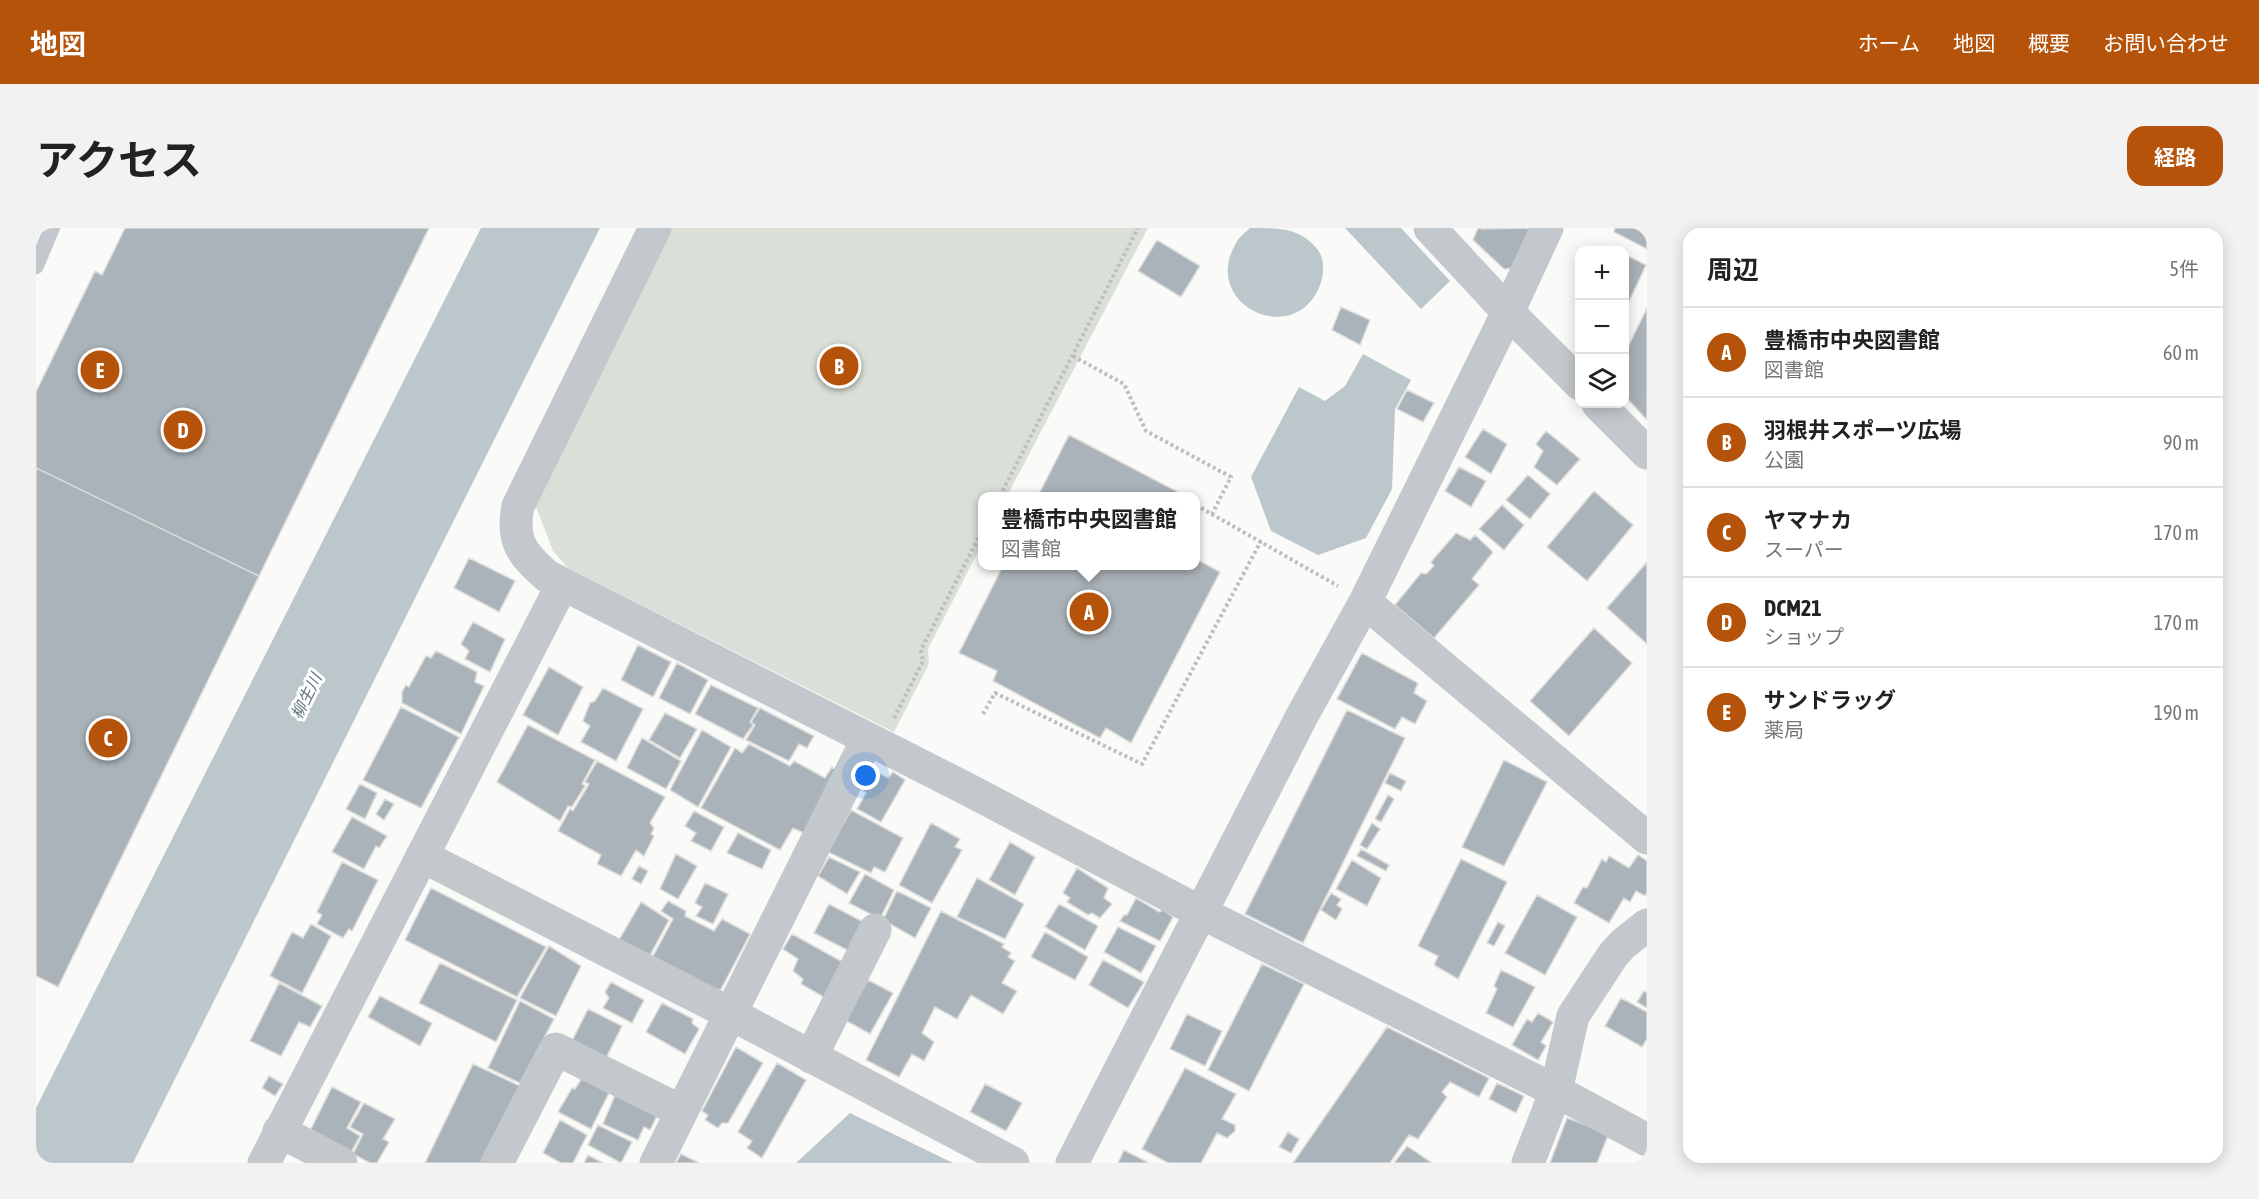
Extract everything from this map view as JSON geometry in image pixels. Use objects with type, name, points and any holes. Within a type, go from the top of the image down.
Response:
[{"type":"street","points":[[655,228],[518,506],[515,523],[525,556],[547,576],[562,585],[965,788],[1202,913],[1556,1091],[1647,1140]]},
{"type":"street","points":[[1430,228],[1508,312],[1575,379]]},
{"type":"street","points":[[1072,1163],[1303,714],[1365,602],[1547,228]]},
{"type":"street","points":[[1602,408],[1647,453]]},
{"type":"street","points":[[264,1163],[562,585]]},
{"type":"street","points":[[1365,602],[1647,838]]},
{"type":"street","points":[[656,1163],[867,740]]},
{"type":"street","points":[[422,856],[731,1014],[1013,1163]]},
{"type":"street","points":[[1528,1163],[1556,1091],[1573,1016],[1613,955],[1623,944],[1647,926]]},
{"type":"street","points":[[812,1057],[876,930]]},
{"type":"street","points":[[498,1163],[556,1049],[681,1111]]},
{"type":"street","points":[[279,1131],[341,1163]]},
{"type":"lane","points":[[36,266],[52,228]]},
{"type":"path","points":[[1002,492],[1138,228]]},
{"type":"path","points":[[1073,356],[1124,384],[1146,431],[1231,477],[1212,514]]},
{"type":"path","points":[[1200,507],[1365,602]]},
{"type":"path","points":[[893,719],[923,661],[921,650],[978,539]]},
{"type":"path","points":[[983,714],[995,693],[1142,764],[1261,541]]},
{"type":"shaded area","points":[[671,228],[1148,228],[1009,492],[978,492],[978,552],[928,649],[929,664],[894,732],[568,568],[553,551],[535,504]]},
{"type":"water","name":"柳生川","points":[[481,228],[600,228],[133,1163],[36,1163],[36,1108]]},
{"type":"water","points":[[1250,228],[1272,228],[1297,233],[1318,250],[1322,258],[1320,285],[1308,304],[1292,314],[1274,317],[1256,312],[1241,301],[1231,286],[1228,267],[1235,245]]},
{"type":"water","points":[[1345,228],[1401,228],[1450,281],[1421,309]]},
{"type":"water","points":[[1363,354],[1411,380],[1395,409],[1392,489],[1366,538],[1318,555],[1271,531],[1251,477],[1299,387],[1325,401],[1345,386]]},
{"type":"water","points":[[850,1113],[953,1163],[796,1163]]},
{"type":"building","points":[[125,228],[429,228],[259,576],[36,468],[36,392],[95,271],[102,275]]},
{"type":"building","points":[[1478,228],[1532,228],[1513,268],[1504,269],[1473,240]]},
{"type":"building","points":[[1615,228],[1647,228],[1647,249],[1614,232]]},
{"type":"building","points":[[1157,240],[1200,266],[1181,297],[1138,271]]},
{"type":"building","points":[[1629,256],[1646,265],[1629,301]]},
{"type":"building","points":[[1341,307],[1370,320],[1360,345],[1332,330]]},
{"type":"building","points":[[1647,308],[1646,419],[1629,400],[1629,345]]},
{"type":"building","points":[[1407,390],[1434,403],[1423,422],[1397,409]]},
{"type":"building","points":[[1483,429],[1507,444],[1491,474],[1465,457]]},
{"type":"building","points":[[1546,431],[1580,459],[1557,485],[1534,467],[1543,451],[1536,444]]},
{"type":"building","points":[[1069,435],[1178,492],[1040,492]]},
{"type":"building","points":[[1459,467],[1486,481],[1471,507],[1445,491]]},
{"type":"building","points":[[36,468],[259,576],[58,987],[36,976]]},
{"type":"building","points":[[1528,475],[1550,494],[1530,519],[1506,500]]},
{"type":"building","points":[[1594,491],[1633,525],[1587,581],[1547,547]]},
{"type":"building","points":[[1502,505],[1524,525],[1504,550],[1479,529]]},
{"type":"building","points":[[1456,533],[1470,540],[1475,535],[1493,552],[1472,579],[1479,585],[1434,638],[1395,605],[1421,573],[1426,574],[1434,566],[1431,562]]},
{"type":"building","points":[[469,558],[515,581],[499,612],[454,588]]},
{"type":"building","points":[[1200,561],[1220,572],[1131,743],[1106,728],[1100,738],[993,681],[997,671],[959,653],[1001,570],[1200,570]]},
{"type":"building","points":[[1647,562],[1647,644],[1607,608]]},
{"type":"building","points":[[473,622],[505,639],[490,672],[465,659],[469,651],[461,644]]},
{"type":"building","points":[[1594,628],[1632,663],[1569,736],[1530,701]]},
{"type":"building","points":[[638,645],[671,662],[653,697],[621,680]]},
{"type":"building","points":[[436,651],[477,672],[475,682],[484,686],[461,734],[402,703],[402,692],[406,685],[409,687],[426,656],[431,658]]},
{"type":"building","points":[[1362,653],[1418,683],[1414,693],[1427,701],[1415,724],[1402,717],[1395,729],[1337,699]]},
{"type":"building","points":[[677,663],[708,680],[690,714],[659,698]]},
{"type":"building","points":[[549,667],[583,687],[558,735],[523,715]]},
{"type":"building","points":[[711,685],[758,708],[750,722],[753,725],[743,739],[695,714]]},
{"type":"building","points":[[603,688],[643,709],[616,761],[581,742],[590,726],[583,721],[590,703],[595,701]]},
{"type":"building","points":[[401,707],[459,737],[421,808],[363,780]]},
{"type":"building","points":[[760,708],[814,736],[807,748],[799,744],[789,761],[746,740],[755,725],[751,722]]},
{"type":"building","points":[[1347,710],[1405,738],[1303,943],[1245,914]]},
{"type":"building","points":[[665,713],[697,729],[680,758],[649,740]]},
{"type":"building","points":[[528,725],[595,760],[582,784],[585,786],[572,807],[568,806],[560,821],[497,782]]},
{"type":"building","points":[[702,730],[731,747],[698,807],[670,790]]},
{"type":"building","points":[[642,738],[681,761],[666,789],[627,768]]},
{"type":"building","points":[[749,744],[790,766],[794,761],[825,778],[832,767],[838,772],[806,834],[793,828],[780,850],[701,808],[735,748],[742,753]]},
{"type":"building","points":[[1504,760],[1547,782],[1504,866],[1462,847]]},
{"type":"building","points":[[597,761],[665,797],[650,823],[654,828],[651,834],[654,836],[644,856],[636,850],[621,876],[597,864],[601,855],[558,831],[570,809],[573,811],[589,784],[585,782]]},
{"type":"building","points":[[873,770],[888,778],[893,772],[905,780],[881,822],[857,809],[866,793],[861,789]]},
{"type":"building","points":[[1390,773],[1406,781],[1401,791],[1385,783]]},
{"type":"building","points":[[360,784],[377,793],[365,819],[346,809]]},
{"type":"building","points":[[1388,795],[1394,799],[1381,822],[1375,819]]},
{"type":"building","points":[[385,799],[394,804],[384,820],[376,814]]},
{"type":"building","points":[[851,810],[903,838],[885,872],[874,867],[871,873],[828,852]]},
{"type":"building","points":[[694,811],[724,827],[711,851],[691,841],[696,833],[685,826]]},
{"type":"building","points":[[352,817],[387,836],[379,848],[376,846],[364,869],[332,852]]},
{"type":"building","points":[[931,823],[960,839],[955,847],[962,850],[932,903],[899,885]]},
{"type":"building","points":[[1372,823],[1380,829],[1367,849],[1360,845]]},
{"type":"building","points":[[738,833],[771,850],[762,869],[727,853]]},
{"type":"building","points":[[1010,842],[1035,857],[1015,895],[989,880]]},
{"type":"building","points":[[1361,849],[1389,865],[1386,871],[1357,856]]},
{"type":"building","points":[[676,854],[697,866],[678,899],[660,889]]},
{"type":"building","points":[[1638,855],[1647,861],[1647,892],[1645,896],[1636,891],[1630,902],[1624,898],[1609,923],[1574,903],[1583,887],[1587,888],[1602,859],[1606,862],[1609,856],[1629,868]]},
{"type":"building","points":[[829,857],[860,872],[847,894],[818,876]]},
{"type":"building","points":[[1461,859],[1507,882],[1458,979],[1434,965],[1438,956],[1418,946]]},
{"type":"building","points":[[1352,860],[1381,878],[1367,906],[1336,889]]},
{"type":"building","points":[[342,862],[378,880],[352,931],[349,929],[343,938],[317,924],[322,915],[317,912]]},
{"type":"building","points":[[639,866],[648,871],[641,884],[632,879]]},
{"type":"building","points":[[1077,868],[1108,888],[1104,898],[1112,904],[1100,918],[1092,913],[1088,915],[1067,902],[1070,898],[1063,893]]},
{"type":"building","points":[[865,874],[894,890],[880,919],[849,903]]},
{"type":"building","points":[[977,878],[1024,904],[1005,939],[957,917]]},
{"type":"building","points":[[705,883],[728,894],[713,924],[696,916],[702,907],[695,903]]},
{"type":"building","points":[[431,888],[546,947],[517,997],[405,940]]},
{"type":"building","points":[[897,891],[931,908],[915,938],[883,920]]},
{"type":"building","points":[[1331,893],[1341,899],[1337,905],[1342,909],[1336,920],[1321,910]]},
{"type":"building","points":[[1537,895],[1577,917],[1545,975],[1505,953]]},
{"type":"building","points":[[1136,898],[1159,912],[1163,910],[1173,917],[1160,941],[1120,921],[1124,915],[1127,915]]},
{"type":"building","points":[[668,901],[686,911],[685,916],[714,931],[722,919],[750,934],[721,989],[716,991],[652,958],[673,919],[661,911]]},
{"type":"building","points":[[641,902],[669,920],[649,957],[616,945]]},
{"type":"building","points":[[829,904],[865,923],[851,952],[814,933]]},
{"type":"building","points":[[1059,904],[1098,926],[1085,950],[1045,927]]},
{"type":"building","points":[[941,911],[1004,944],[1002,947],[1011,953],[1008,957],[1015,961],[1002,983],[1017,991],[1003,1014],[971,995],[957,1019],[935,1007],[922,1033],[934,1042],[924,1061],[912,1054],[899,1077],[866,1060]]},
{"type":"building","points":[[1498,922],[1505,926],[1494,946],[1487,943]]},
{"type":"building","points":[[311,924],[331,936],[302,993],[270,976],[292,932],[303,938]]},
{"type":"building","points":[[1118,927],[1156,946],[1141,973],[1104,952]]},
{"type":"building","points":[[1045,932],[1088,957],[1075,980],[1031,957]]},
{"type":"building","points":[[792,934],[848,965],[829,1000],[801,984],[803,979],[793,971],[798,959],[783,949]]},
{"type":"building","points":[[549,946],[581,966],[556,1016],[520,998]]},
{"type":"building","points":[[1103,960],[1144,982],[1128,1008],[1089,985]]},
{"type":"building","points":[[440,963],[517,1000],[496,1042],[419,1003]]},
{"type":"building","points":[[1262,964],[1304,984],[1249,1091],[1208,1070]]},
{"type":"building","points":[[1501,970],[1535,987],[1513,1027],[1486,1013],[1497,989],[1494,986]]},
{"type":"building","points":[[868,980],[893,993],[870,1034],[845,1020]]},
{"type":"building","points":[[611,982],[644,1000],[632,1023],[603,1008],[609,998],[605,992]]},
{"type":"building","points":[[279,983],[322,1006],[310,1027],[299,1022],[281,1056],[250,1041]]},
{"type":"building","points":[[1644,991],[1647,993],[1647,1008],[1637,1002]]},
{"type":"building","points":[[380,996],[432,1023],[420,1046],[368,1017]]},
{"type":"building","points":[[1621,998],[1647,1012],[1647,1039],[1642,1047],[1605,1026]]},
{"type":"building","points":[[520,1001],[554,1019],[520,1083],[488,1068]]},
{"type":"building","points":[[662,1003],[693,1019],[692,1023],[699,1029],[685,1054],[646,1032]]},
{"type":"building","points":[[588,1009],[622,1026],[606,1058],[572,1041]]},
{"type":"building","points":[[1538,1013],[1553,1022],[1541,1042],[1546,1046],[1538,1060],[1512,1045],[1527,1019],[1532,1022]]},
{"type":"building","points":[[1187,1014],[1222,1031],[1205,1066],[1170,1049]]},
{"type":"building","points":[[1387,1027],[1489,1078],[1479,1097],[1450,1082],[1442,1092],[1447,1097],[1418,1139],[1409,1135],[1390,1163],[1293,1163]]},
{"type":"building","points":[[736,1047],[763,1063],[728,1123],[722,1123],[718,1128],[705,1120],[708,1115],[702,1111]]},
{"type":"building","points":[[777,1063],[806,1080],[762,1158],[747,1148],[752,1141],[738,1132]]},
{"type":"building","points":[[473,1064],[520,1086],[482,1163],[425,1163]]},
{"type":"building","points":[[1185,1068],[1236,1094],[1222,1119],[1235,1125],[1235,1131],[1227,1138],[1217,1133],[1201,1163],[1168,1163],[1142,1149]]},
{"type":"building","points":[[269,1076],[283,1084],[275,1096],[262,1088]]},
{"type":"building","points":[[582,1078],[609,1093],[591,1129],[558,1112],[572,1088],[575,1089]]},
{"type":"building","points":[[1497,1083],[1524,1096],[1516,1113],[1489,1099]]},
{"type":"building","points":[[985,1084],[1022,1103],[1006,1131],[970,1112]]},
{"type":"building","points":[[332,1087],[361,1102],[347,1128],[360,1136],[350,1154],[309,1133]]},
{"type":"building","points":[[615,1095],[658,1114],[650,1130],[644,1127],[638,1140],[603,1124]]},
{"type":"building","points":[[364,1103],[395,1119],[383,1139],[389,1142],[377,1163],[370,1163],[353,1154],[363,1134],[350,1127]]},
{"type":"building","points":[[1567,1118],[1609,1133],[1597,1163],[1550,1163]]},
{"type":"building","points":[[560,1120],[587,1135],[573,1163],[561,1163],[543,1153]]},
{"type":"building","points":[[598,1125],[632,1142],[621,1163],[588,1145]]},
{"type":"building","points":[[1288,1132],[1299,1139],[1291,1153],[1279,1147]]},
{"type":"building","points":[[1407,1146],[1432,1163],[1394,1163]]},
{"type":"building","points":[[1124,1150],[1149,1163],[1118,1163]]},
{"type":"building","points":[[681,1154],[699,1163],[676,1163]]},
{"type":"building","points":[[588,1155],[603,1163],[584,1163]]},
{"type":"place","name":"羽根井スポーツ広場","points":[[839,366]]},
{"type":"place","name":"サンドラッグ","points":[[100,370]]},
{"type":"place","name":"DCM21","points":[[183,430]]},
{"type":"place","name":"豊橋市中央図書館","points":[[1089,612]]},
{"type":"place","name":"ヤマナカ","points":[[108,738]]}]
